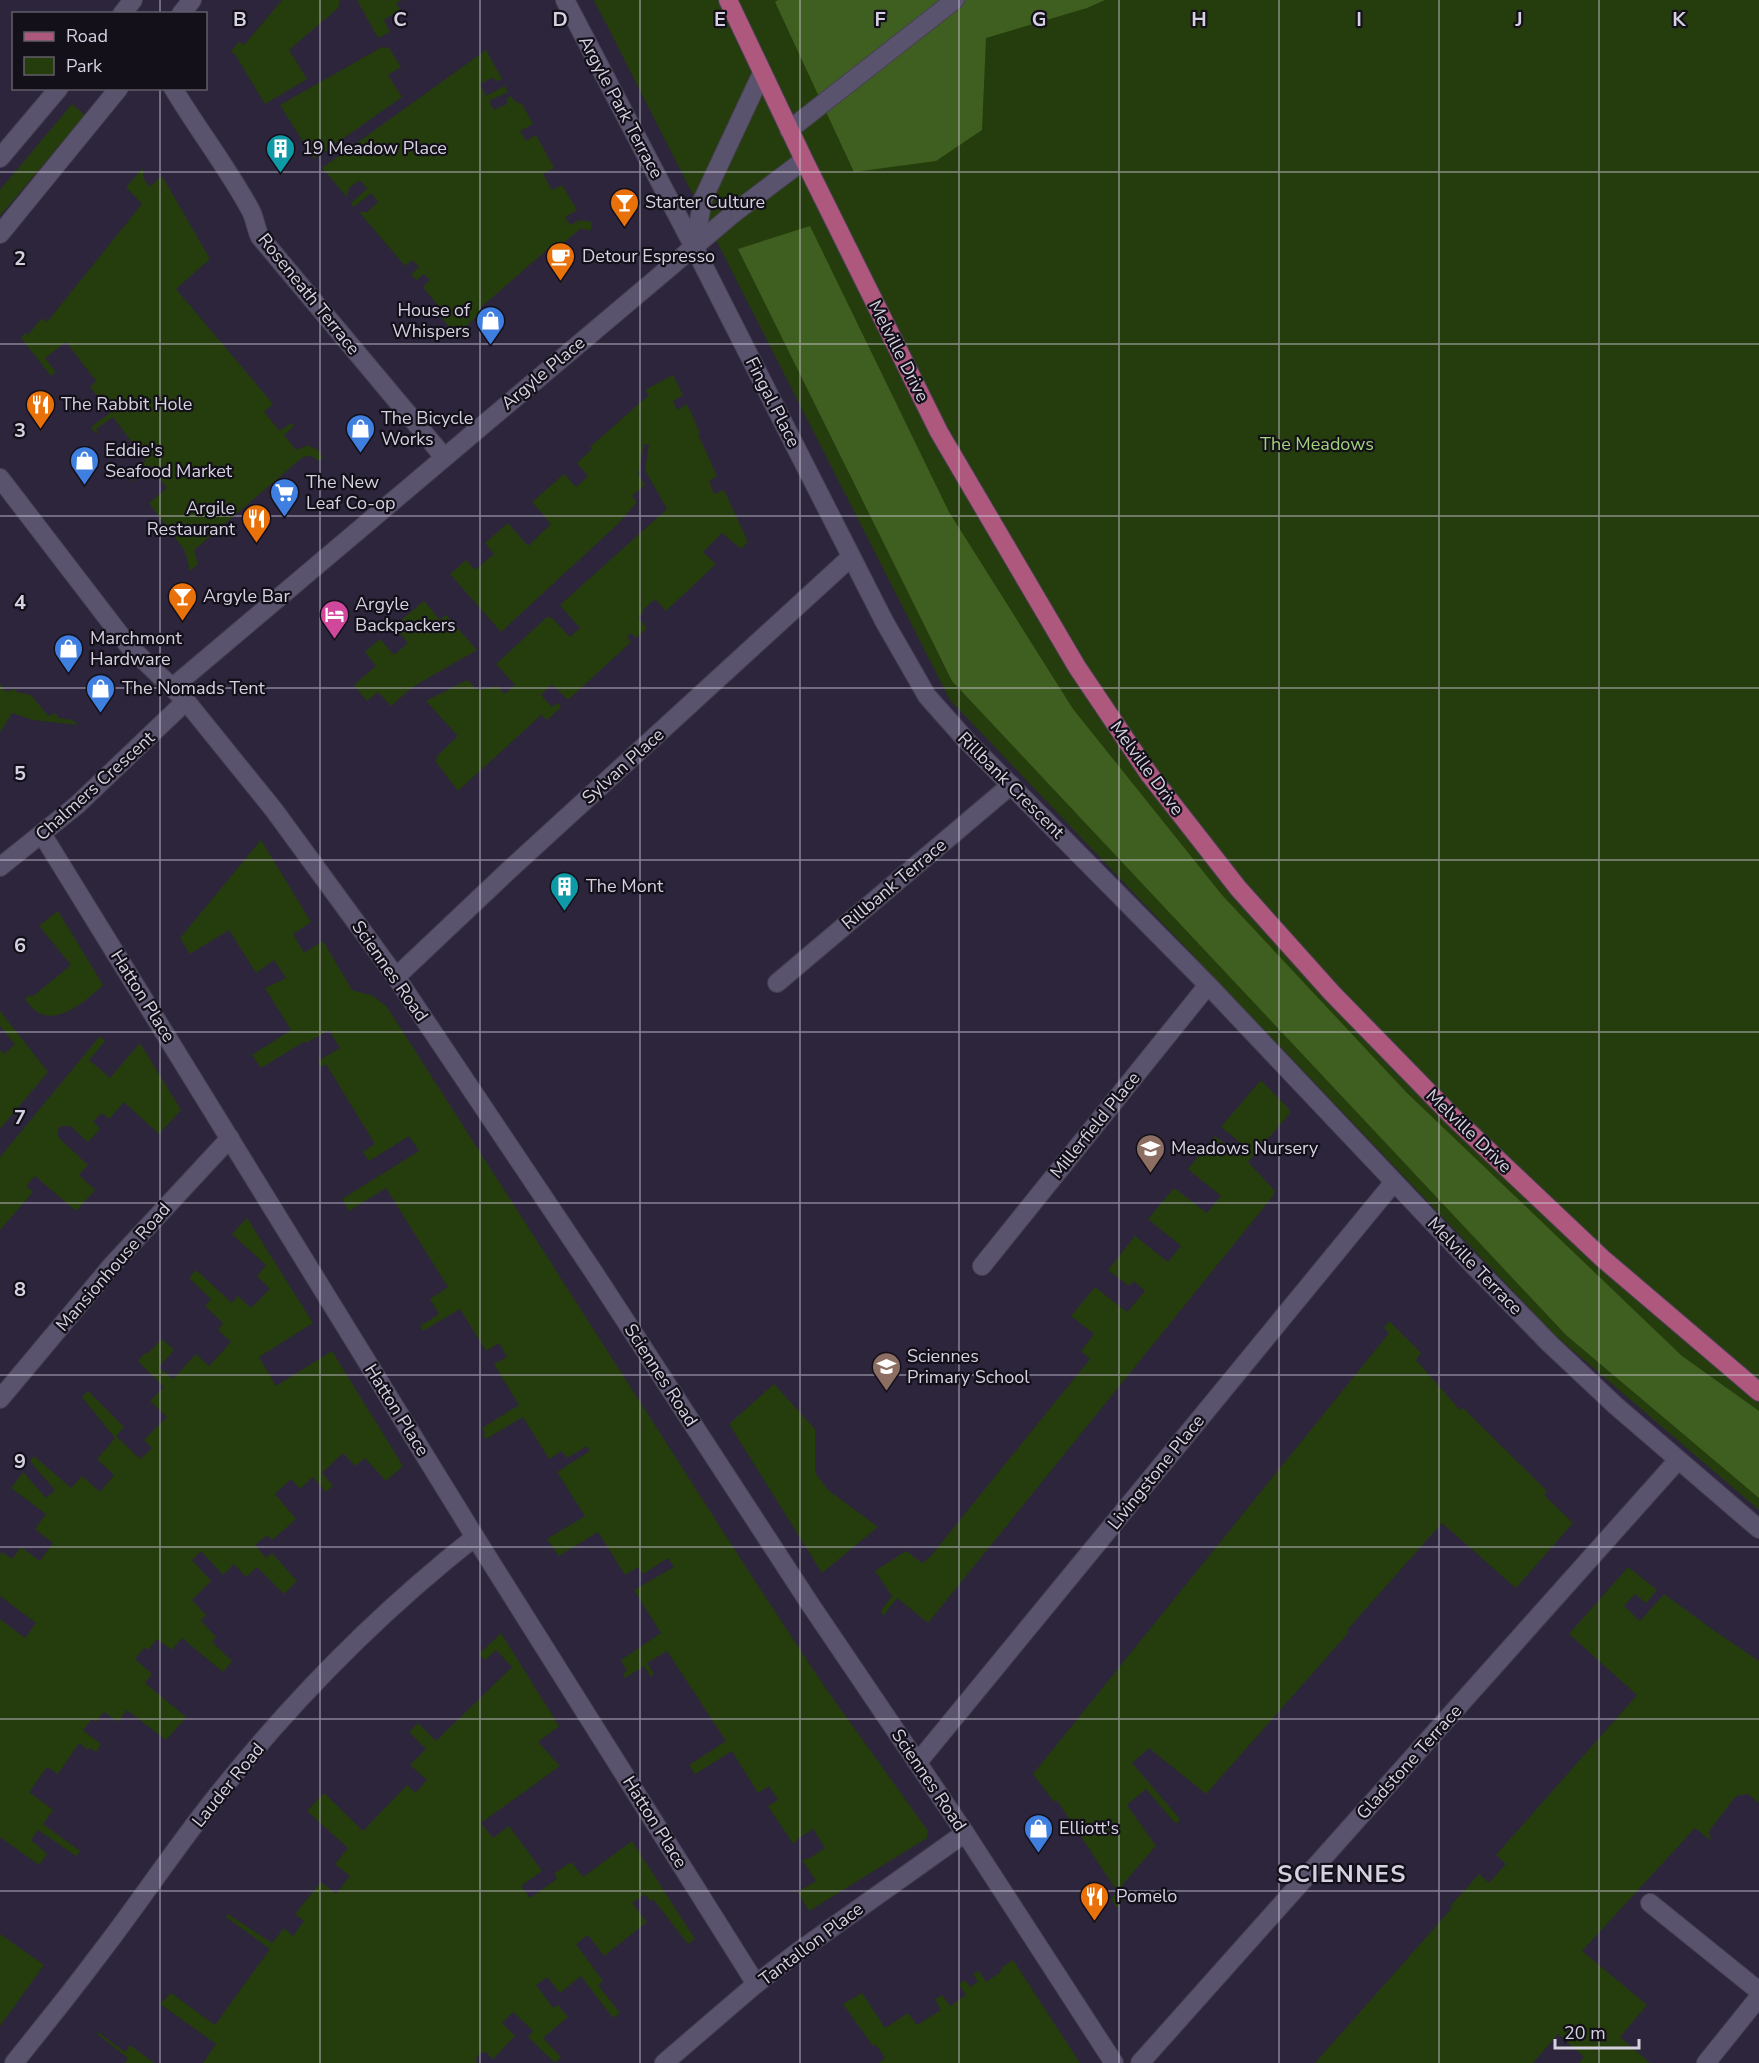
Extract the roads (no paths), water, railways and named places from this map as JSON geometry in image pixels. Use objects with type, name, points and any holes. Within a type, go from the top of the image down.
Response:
[{"type":"main road","name":"Melville Drive","points":[[728,0],[789,130],[939,432],[1077,667],[1149,774],[1246,896],[1332,993],[1452,1116],[1602,1258],[1759,1392]]},
{"type":"street","points":[[124,12],[133,0]]},
{"type":"street","points":[[183,12],[192,0]]},
{"type":"street","name":"Argyle Park Terrace","points":[[565,0],[694,247]]},
{"type":"street","points":[[789,130],[955,0]]},
{"type":"street","points":[[694,247],[703,200],[762,73]]},
{"type":"street","points":[[0,158],[57,90]]},
{"type":"street","points":[[0,234],[117,90]]},
{"type":"street","name":"Roseneath Terrace","points":[[174,90],[193,121],[210,142],[251,212],[260,237],[444,457]]},
{"type":"street","name":"Argyle Place","points":[[173,687],[734,213],[804,160]]},
{"type":"street","name":"Fingal Place","points":[[694,247],[851,557]]},
{"type":"street","name":"Sciennes Road","points":[[0,478],[129,645],[186,701],[274,810],[396,977],[537,1186],[810,1604],[965,1833],[1114,2063]]},
{"type":"street","name":"Rillbank Crescent","points":[[851,557],[927,696],[947,721],[1208,985]]},
{"type":"street","name":"Sylvan Place","points":[[396,977],[851,557]]},
{"type":"street","name":"Chalmers Crescent","points":[[0,867],[42,834],[117,768],[186,701]]},
{"type":"street","name":"Rillbank Terrace","points":[[777,983],[1011,785]]},
{"type":"street","name":"Hatton Place","points":[[42,834],[475,1537],[756,1984]]},
{"type":"street","name":"Melville Terrace","points":[[1208,985],[1550,1344],[1616,1406],[1759,1529]]},
{"type":"street","name":"Millerfield Place","points":[[982,1266],[1208,985]]},
{"type":"street","name":"Mansionhouse Road","points":[[0,1399],[113,1264],[230,1138]]},
{"type":"street","name":"Livingstone Place","points":[[918,1762],[1394,1182]]},
{"type":"street","name":"Gladstone Terrace","points":[[1140,2063],[1678,1460]]},
{"type":"street","name":"Lauder Road","points":[[14,2063],[96,1959],[209,1806],[275,1727],[331,1666],[390,1609],[433,1570],[475,1537]]},
{"type":"street","name":"Tantallon Place","points":[[663,2063],[756,1984],[827,1930],[965,1833]]},
{"type":"street","points":[[1650,1903],[1759,1991]]},
{"type":"street","points":[[1706,2063],[1759,1998]]},
{"type":"place","name":"19 Meadow Place","points":[[281,174]]},
{"type":"place","name":"Starter Culture","points":[[624,228]]},
{"type":"place","name":"Detour Espresso","points":[[561,282]]},
{"type":"place","name":"House of Whispers","points":[[491,346]]},
{"type":"place","name":"The Rabbit Hole","points":[[40,430]]},
{"type":"place","name":"The Bicycle Works","points":[[360,454]]},
{"type":"place","name":"Eddie's Seafood Market","points":[[84,486]]},
{"type":"place","name":"The New Leaf Co-op","points":[[285,518]]},
{"type":"place","name":"Argile Restaurant","points":[[256,544]]},
{"type":"place","name":"Argyle Bar","points":[[182,622]]},
{"type":"place","name":"Argyle Backpackers","points":[[334,640]]},
{"type":"place","name":"Marchmont Hardware","points":[[69,674]]},
{"type":"place","name":"The Nomads Tent","points":[[101,714]]},
{"type":"place","name":"The Mont","points":[[565,912]]},
{"type":"place","name":"Meadows Nursery","points":[[1150,1174]]},
{"type":"place","name":"Sciennes Primary School","points":[[886,1392]]},
{"type":"place","name":"Elliott's","points":[[1038,1854]]},
{"type":"place","name":"Pomelo","points":[[1095,1922]]},
{"type":"district","name":"SCIENNES","points":[[1342,1874]]},
{"type":"park label","name":"The Meadows","points":[[1317,444]]}]
